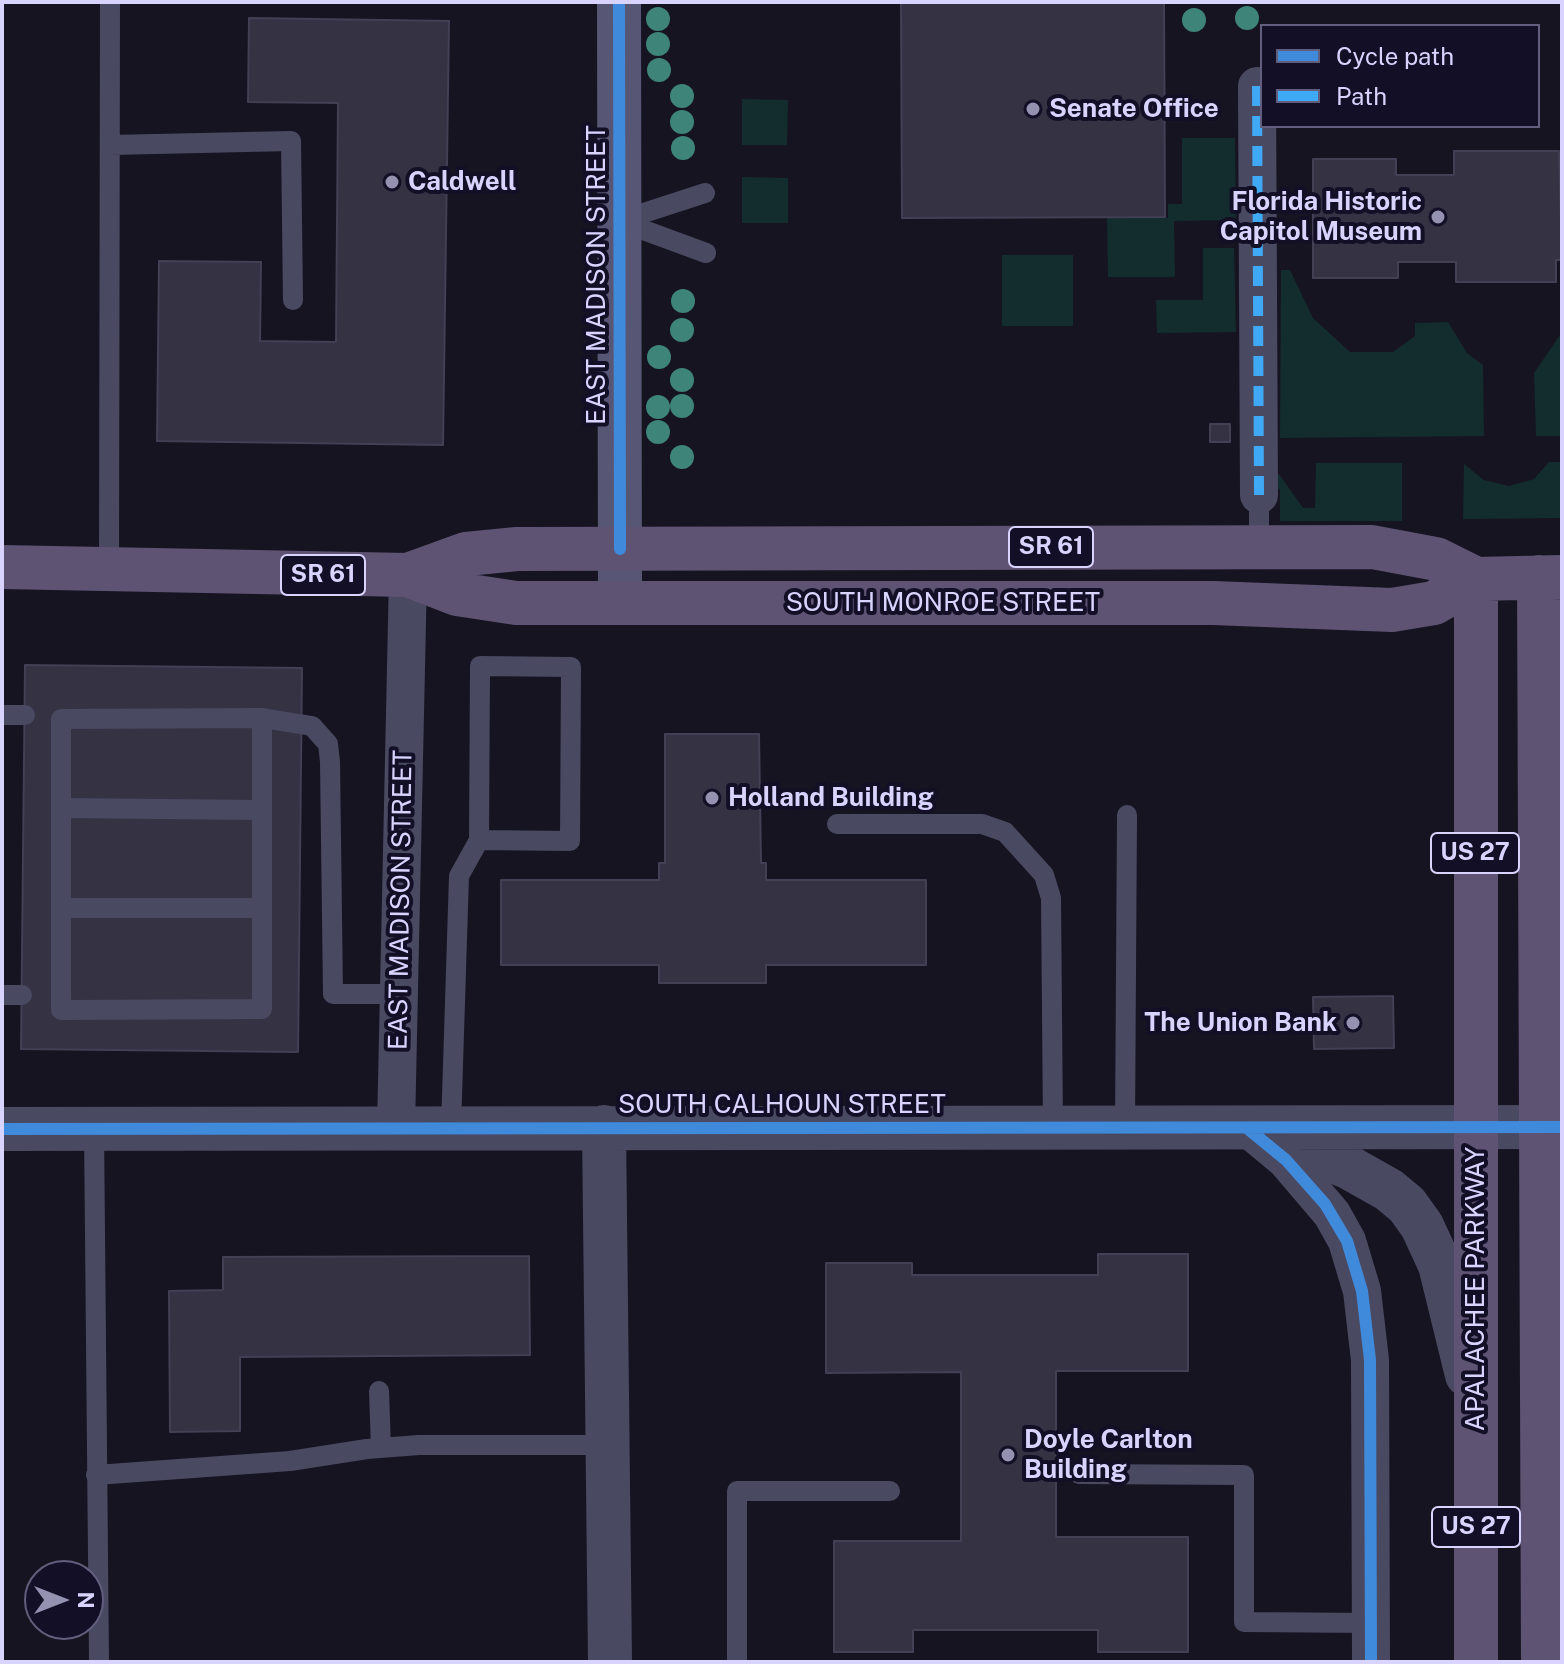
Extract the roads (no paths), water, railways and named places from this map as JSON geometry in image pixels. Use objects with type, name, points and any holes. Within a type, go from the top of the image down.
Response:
[{"type":"main road","name":"EAST MADISON STREET","points":[[619,2],[620,603]]},
{"type":"main road","name":"SOUTH MONROE STREET","points":[[2,567],[408,575],[482,551],[1259,547],[1394,548],[1436,559],[1476,579],[1551,577]]},
{"type":"main road","name":"SOUTH MONROE STREET","points":[[408,575],[439,589],[475,598],[516,603],[1213,603],[1392,610],[1434,603],[1476,579]]},
{"type":"main road","name":"US 27","points":[[1543,1648],[1552,1127],[1551,577]]},
{"type":"main road","name":"APALACHEE PARKWAY","points":[[1476,579],[1476,1648]]},
{"type":"street","points":[[1257,86],[1259,495]]},
{"type":"street","name":"EAST MADISON STREET","points":[[396,1128],[408,575]]},
{"type":"street","points":[[604,1127],[610,1662]]},
{"type":"street","name":"SOUTH CALHOUN STREET","points":[[2,1129],[1552,1127]]},
{"type":"street","points":[[1247,1128],[1350,1168],[1389,1190],[1415,1216],[1442,1273],[1476,1419]]},
{"type":"street","points":[[1247,1128],[1286,1160],[1318,1194],[1340,1226],[1358,1273],[1370,1360],[1371,1662]]},
{"type":"lane","points":[[109,570],[110,2]]},
{"type":"lane","points":[[110,145],[291,141],[293,300]]},
{"type":"lane","points":[[619,221],[705,193]]},
{"type":"lane","points":[[619,221],[706,253]]},
{"type":"lane","points":[[1259,495],[1259,547]]},
{"type":"lane","points":[[451,1128],[459,876],[479,840],[480,666],[571,667],[570,841],[479,840]]},
{"type":"lane","points":[[2,715],[25,715]]},
{"type":"lane","points":[[262,718],[262,1009],[61,1010],[61,719],[262,718],[312,726],[328,744],[333,994],[399,994]]},
{"type":"lane","points":[[61,808],[262,810]]},
{"type":"lane","points":[[1125,1128],[1127,815]]},
{"type":"lane","points":[[837,824],[982,824],[1005,832],[1044,875],[1051,898],[1053,1128]]},
{"type":"lane","points":[[61,908],[262,908]]},
{"type":"lane","points":[[94,1128],[99,1662]]},
{"type":"lane","points":[[379,1391],[381,1448]]},
{"type":"lane","points":[[96,1475],[290,1461],[381,1448],[607,1445]]},
{"type":"lane","points":[[1079,1474],[1244,1475],[1244,1622],[1371,1623]]},
{"type":"lane","points":[[737,1662],[737,1491],[890,1491]]},
{"type":"place","name":"Senate Office","points":[[1033,109]]},
{"type":"place","name":"Caldwell","points":[[392,182]]},
{"type":"place","name":"Florida Historic Capitol Museum","points":[[1438,217]]},
{"type":"place","name":"Holland Building","points":[[712,798]]},
{"type":"place","name":"The Union Bank","points":[[1353,1023]]},
{"type":"place","name":"Doyle Carlton Building","points":[[1008,1455]]}]
